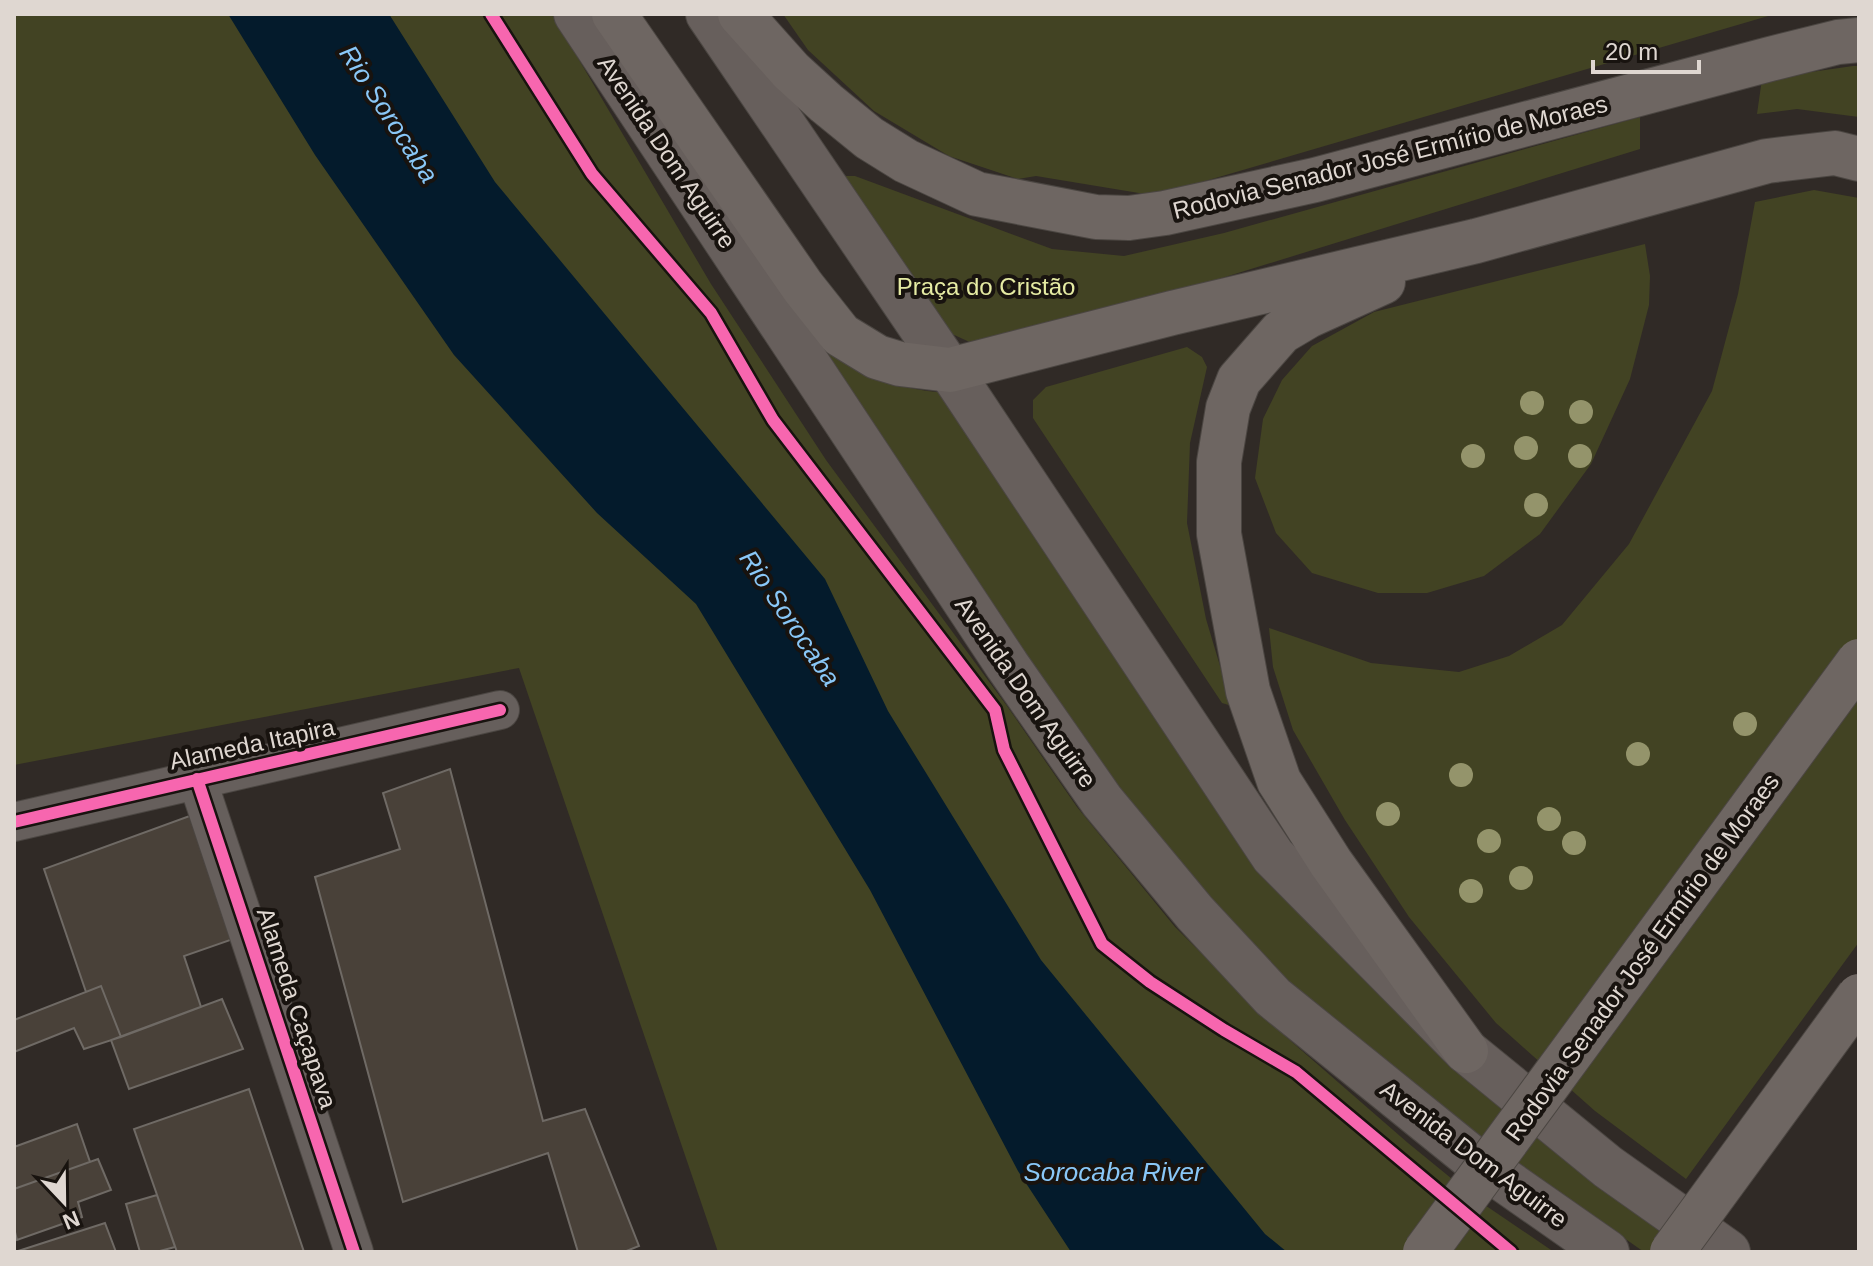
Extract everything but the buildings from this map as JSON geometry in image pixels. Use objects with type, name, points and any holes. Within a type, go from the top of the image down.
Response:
[{"type":"highway","points":[[614,14],[803,287],[841,335],[877,357],[900,364],[950,370],[1172,313],[1476,241],[1767,161],[1835,153],[1859,159]]},
{"type":"highway","name":"Rodovia Senador José Ermírio de Moraes","points":[[740,14],[791,71],[826,103],[869,138],[898,156],[977,194],[1096,217],[1129,218],[1315,180],[1770,59],[1838,42],[1859,40]]},
{"type":"highway","points":[[1466,1051],[1331,863],[1279,781],[1248,691],[1219,534],[1219,462],[1228,408],[1239,380],[1281,332],[1308,316],[1476,241]]},
{"type":"highway","name":"Rodovia Senador José Ermírio de Moraes","points":[[1425,1252],[1859,661]]},
{"type":"highway","points":[[1672,1252],[1859,996]]},
{"type":"main road","name":"Avenida Dom Aguirre","points":[[576,14],[1007,665],[1102,801],[1195,913],[1273,997],[1471,1157],[1607,1252]]},
{"type":"main road","points":[[708,14],[950,370],[1273,856],[1466,1051],[1608,1167],[1728,1252]]},
{"type":"street","name":"Alameda Itapira","points":[[14,822],[500,710]]},
{"type":"street","name":"Alameda Caçapava","points":[[197,779],[354,1252]]},
{"type":"green space","points":[[14,14],[552,14],[711,284],[826,460],[1007,706],[1077,807],[1175,927],[1285,1036],[1479,1201],[1554,1252],[718,1252],[519,668],[14,765]]},
{"type":"green space","points":[[783,14],[1775,14],[1188,186],[1145,194],[1036,176],[1018,179],[949,156],[874,111],[808,50]]},
{"type":"green space","points":[[1859,66],[1859,117],[1797,109],[1757,114],[1762,79]]},
{"type":"green space","name":"Praça do Cristão","points":[[1640,117],[1640,149],[1141,303],[976,345],[950,333],[844,176],[855,176],[1052,249],[1124,256],[1224,233]]},
{"type":"green space","points":[[1814,190],[1859,198],[1859,942],[1686,1179],[1595,1111],[1496,1023],[1409,917],[1345,820],[1293,730],[1273,667],[1269,628],[1371,663],[1459,672],[1509,656],[1562,625],[1629,544],[1712,391],[1738,294],[1755,202]]},
{"type":"green space","points":[[1645,244],[1650,276],[1649,305],[1630,379],[1591,464],[1540,534],[1484,576],[1427,593],[1378,593],[1312,573],[1276,533],[1255,478],[1263,419],[1282,380],[1312,346],[1374,312]]},
{"type":"green space","points":[[815,342],[877,378],[910,388],[947,393],[1257,861],[1713,1252],[1644,1252],[1475,1133],[1283,981],[1225,917],[1133,805],[1015,643]]},
{"type":"green space","points":[[1187,347],[1202,357],[1207,367],[1190,443],[1187,523],[1206,619],[1232,706],[1222,703],[1033,418],[1033,400],[1046,387]]},
{"type":"water","name":"Sorocaba River","points":[[228,14],[389,14],[495,182],[825,579],[888,711],[1041,960],[1265,1234],[1287,1252],[1071,1252],[1018,1171],[870,890],[696,604],[597,513],[454,355],[315,155]]},
{"type":"cycle path","points":[[491,14],[592,174],[711,313],[773,420],[995,710],[1004,750],[1102,944],[1150,982],[1296,1072],[1511,1252]]},
{"type":"cycle path","points":[[14,822],[500,710]]},
{"type":"cycle path","points":[[197,779],[354,1252]]},
{"type":"water label","name":"Rio Sorocaba","points":[[389,114]]},
{"type":"water label","name":"Rio Sorocaba","points":[[790,618]]}]
